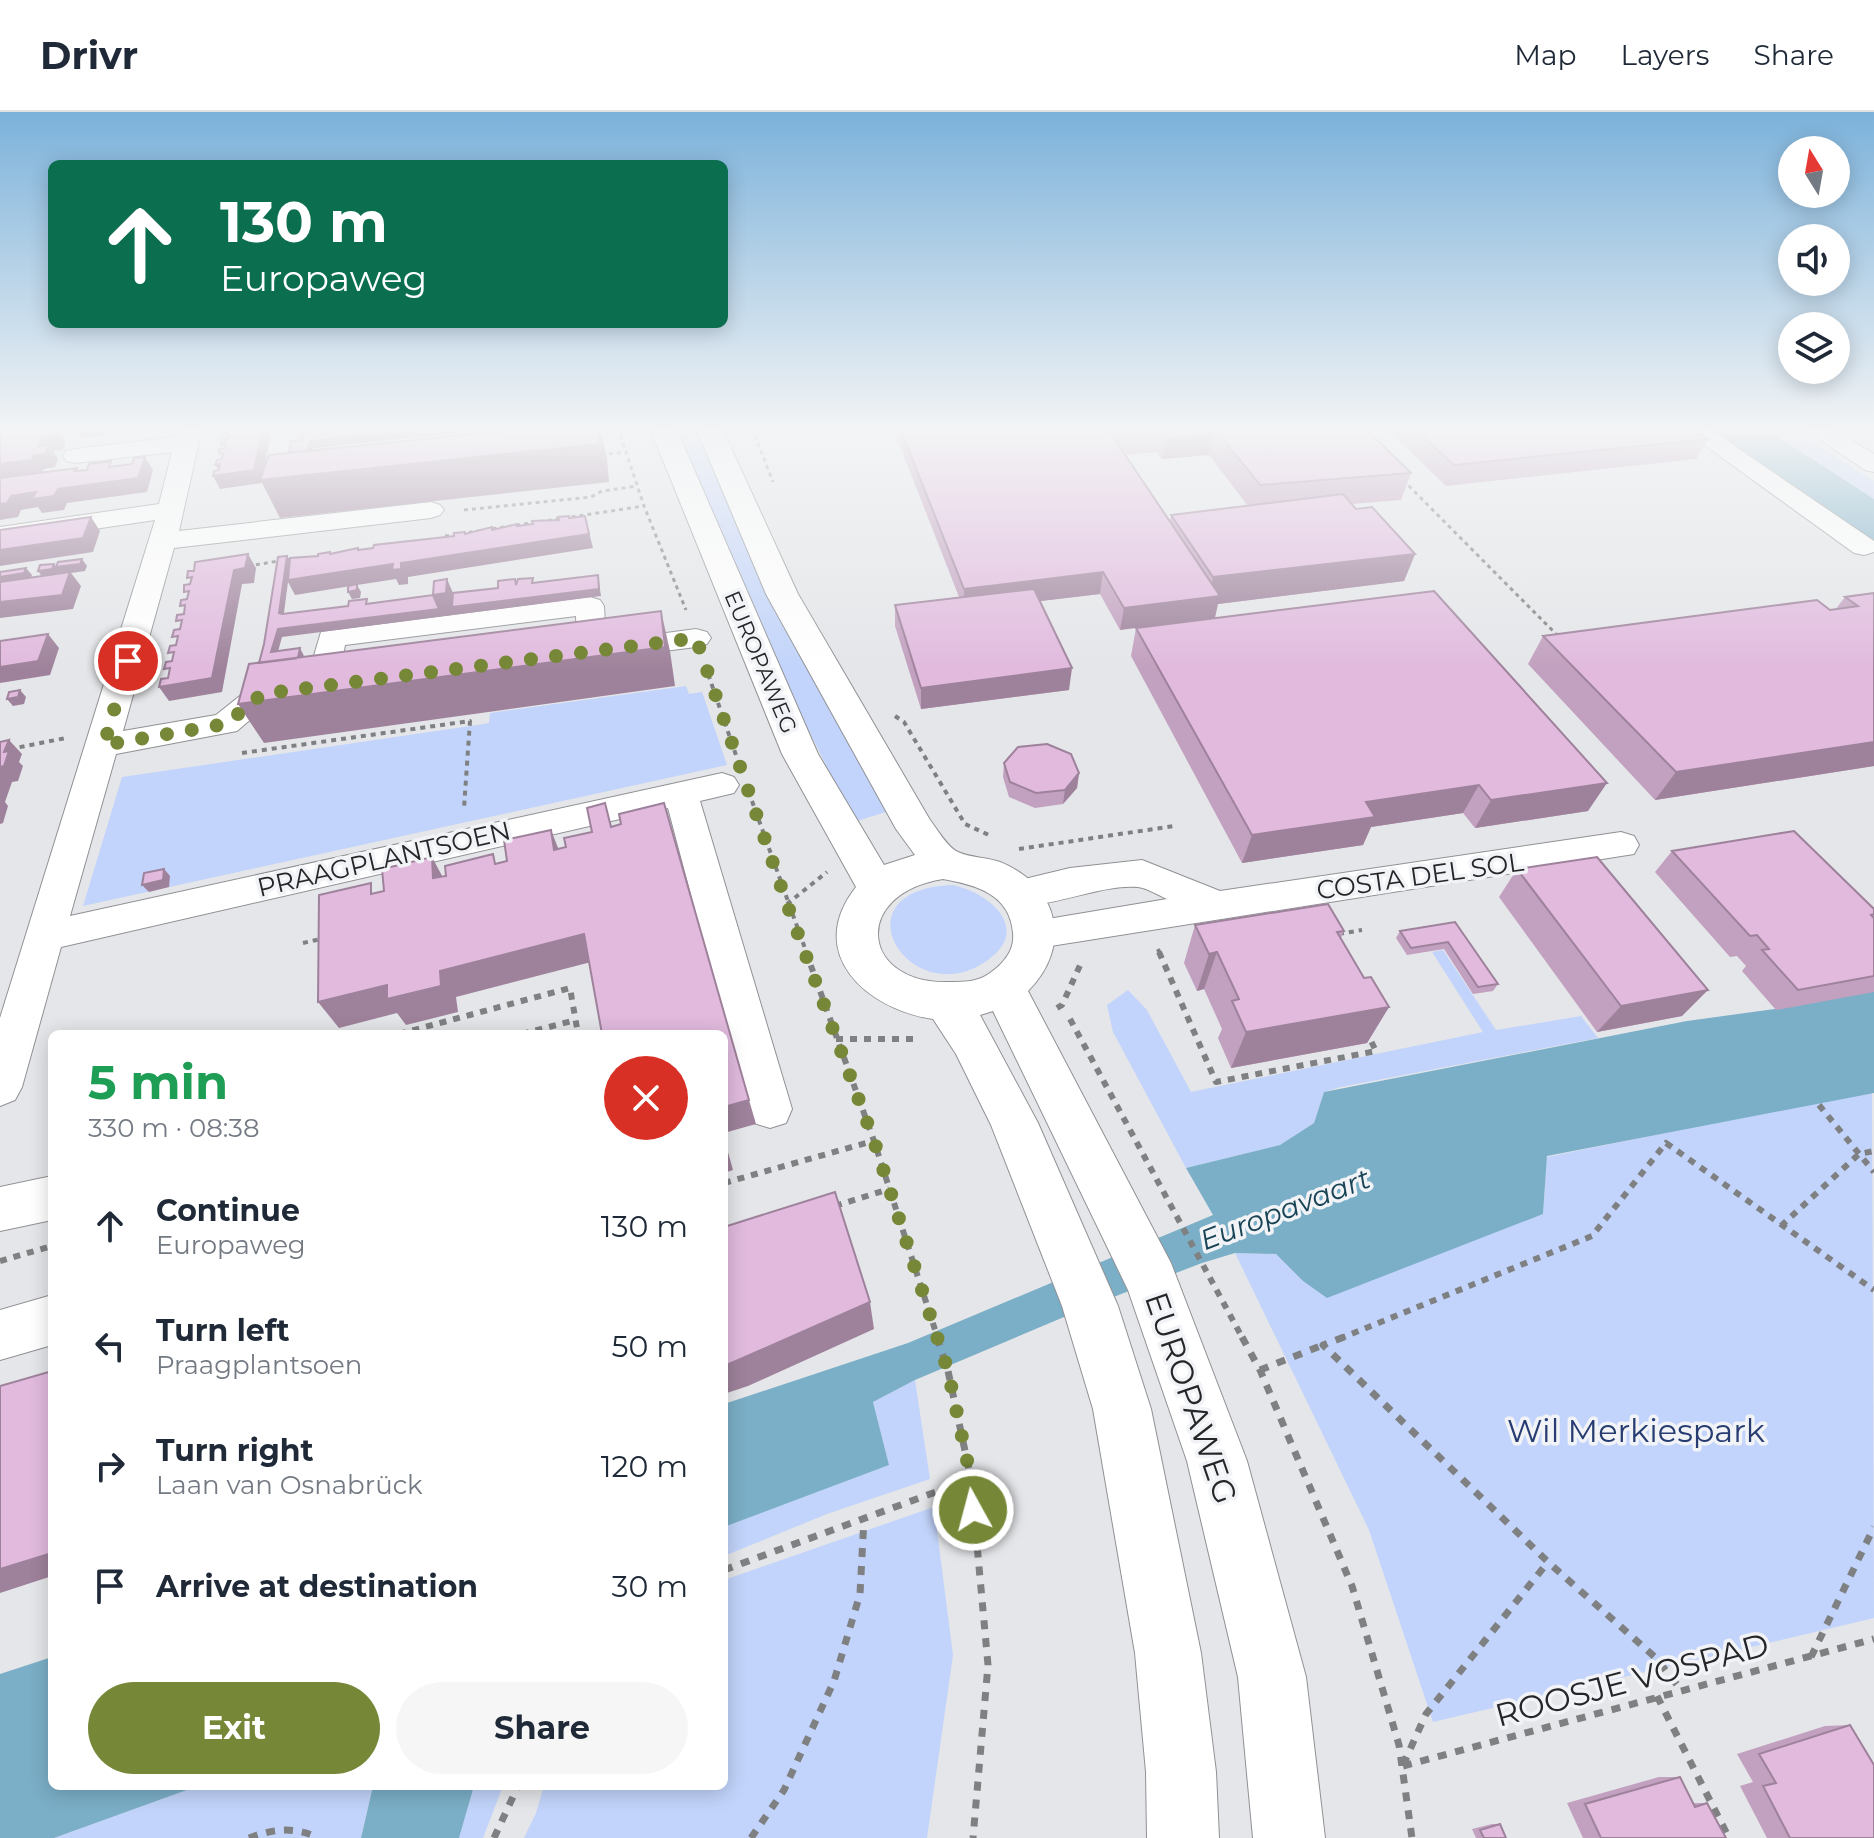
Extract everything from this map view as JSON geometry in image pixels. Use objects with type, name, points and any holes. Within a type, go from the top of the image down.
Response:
[{"type":"main road","name":"EUROPAWEG","points":[[697,509],[800,754],[877,888]]},
{"type":"main road","name":"EUROPAWEG","points":[[745,509],[782,594],[916,829],[943,864]]},
{"type":"main road","points":[[943,864],[986,871],[1005,880],[1021,893],[1033,912],[1038,933],[1034,953],[1023,972],[1004,987],[966,1001],[919,999],[896,990],[876,977],[863,960],[857,941],[857,922],[864,904],[877,888],[907,871],[943,864]]},
{"type":"main road","name":"EUROPAWEG","points":[[1004,987],[1163,1264],[1272,1677],[1289,1838]]},
{"type":"main road","points":[[946,1002],[973,1042],[1014,1123],[1083,1289],[1122,1409],[1168,1653],[1181,1772],[1183,1838]]},
{"type":"street","points":[[0,1087],[106,738],[171,509]]},
{"type":"street","points":[[1808,509],[1870,552]]},
{"type":"street","points":[[0,535],[431,510]]},
{"type":"street","points":[[106,738],[226,724],[262,694],[336,684],[332,638],[590,606],[576,653],[696,638]]},
{"type":"street","name":"PRAAGPLANTSOEN","points":[[46,936],[737,782]]},
{"type":"street","points":[[681,794],[770,1109]]},
{"type":"street","name":"COSTA DEL SOL","points":[[1038,933],[1621,845]]},
{"type":"street","points":[[1021,893],[1070,882],[1142,873],[1218,906]]},
{"type":"street","points":[[0,1209],[4,1211],[48,1199]]},
{"type":"street","points":[[0,1335],[48,1321]]},
{"type":"path","points":[[431,510],[476,509]]},
{"type":"path","name":"EUROPAWEG","points":[[646,509],[696,638],[737,782],[874,1141],[948,1371],[971,1479],[988,1665],[973,1838]]},
{"type":"path","points":[[1431,509],[1559,637]]},
{"type":"path","points":[[886,709],[904,722],[965,824],[999,840]]},
{"type":"path","points":[[235,754],[470,721],[462,841]]},
{"type":"path","points":[[0,751],[106,738]]},
{"type":"path","points":[[1009,845],[1018,849],[1174,826]]},
{"type":"path","points":[[303,943],[328,937],[331,871]]},
{"type":"path","points":[[1325,937],[1362,930]]},
{"type":"path","points":[[1157,947],[1216,1082],[1376,1051],[1362,1026]]},
{"type":"path","points":[[425,1030],[570,988],[577,1030]]},
{"type":"path","points":[[1062,1005],[1183,1228],[1163,1264],[1260,1370],[1352,1586],[1403,1766],[1412,1838]]},
{"type":"path","points":[[537,1030],[576,1020]]},
{"type":"path","points":[[1819,1105],[1874,1172]]},
{"type":"path","points":[[728,1182],[874,1141]]},
{"type":"path","points":[[1260,1370],[1592,1236],[1666,1143],[1874,1290]]},
{"type":"path","points":[[1781,1226],[1859,1154],[1874,1151]]},
{"type":"path","points":[[829,1208],[889,1189]]},
{"type":"path","points":[[0,1261],[48,1247]]},
{"type":"path","points":[[1323,1345],[1548,1562],[1656,1658],[1682,1691]]},
{"type":"path","points":[[728,1569],[971,1479]]},
{"type":"path","points":[[751,1838],[784,1790],[834,1681],[860,1594],[864,1518]]},
{"type":"path","points":[[1811,1657],[1874,1527]]},
{"type":"path","points":[[1403,1766],[1426,1714],[1548,1562]]},
{"type":"path","name":"ROOSJE VOSPAD","points":[[1403,1766],[1874,1639]]},
{"type":"path","points":[[1657,1696],[1729,1838]]},
{"type":"path","points":[[494,1838],[516,1790]]},
{"type":"path","points":[[249,1838],[264,1832],[305,1829],[318,1838]]},
{"type":"green space","points":[[707,509],[737,509],[889,811],[854,822],[756,624]]},
{"type":"green space","points":[[686,686],[689,694],[702,692],[727,765],[83,906],[122,777],[477,725],[489,723],[490,713]]},
{"type":"green space","points":[[953,885],[967,889],[991,904],[1006,924],[1006,936],[1001,948],[988,960],[959,973],[933,972],[911,962],[896,945],[890,925],[896,906],[917,892]]},
{"type":"green space","points":[[1443,950],[1496,1030],[1581,1016],[1598,1038],[1324,1092],[1314,1123],[1280,1145],[1186,1168],[1113,1032],[1107,1005],[1128,990],[1147,1010],[1191,1092],[1483,1032],[1432,952]]},
{"type":"green space","name":"Wil Merkiespark","points":[[1872,1093],[1874,1618],[1433,1722],[1369,1530],[1235,1253],[1276,1254],[1303,1281],[1543,1214],[1547,1157]]},
{"type":"green space","points":[[915,1380],[930,1479],[827,1514],[728,1554],[728,1525],[889,1465],[873,1402]]},
{"type":"green space","points":[[934,1507],[953,1655],[927,1838],[524,1838],[543,1790],[728,1790],[728,1579]]},
{"type":"green space","points":[[187,1790],[372,1790],[361,1838],[54,1838]]},
{"type":"green space","points":[[473,1790],[501,1790],[483,1838],[459,1838]]},
{"type":"water","points":[[1821,509],[1874,509],[1874,545]]},
{"type":"water","name":"Europavaart","points":[[1874,991],[1874,1093],[1547,1156],[1543,1214],[1327,1298],[1303,1281],[1276,1254],[1235,1253],[1202,1263],[1090,1306],[915,1380],[873,1402],[889,1465],[728,1525],[728,1403],[908,1343],[1213,1215],[1186,1168],[1280,1145],[1314,1123],[1324,1092],[1687,1021],[1796,1006]]},
{"type":"water","points":[[48,1658],[48,1790],[187,1790],[54,1838],[0,1838],[0,1674]]},
{"type":"water","points":[[372,1790],[473,1790],[459,1838],[361,1838]]},
{"type":"building","points":[[932,509],[1161,509],[1220,596],[1124,608],[1103,572],[964,589]]},
{"type":"building","points":[[1224,509],[1373,509],[1415,554],[1213,577],[1171,515]]},
{"type":"building","points":[[585,516],[589,534],[401,563],[401,569],[392,570],[393,564],[288,580],[290,558],[454,536],[454,533],[533,524],[532,521],[559,520],[558,517]]},
{"type":"building","points":[[91,517],[83,538],[0,550],[0,530]]},
{"type":"building","points":[[248,554],[245,568],[234,570],[212,678],[159,687],[161,679],[168,678],[170,668],[164,669],[166,662],[172,661],[174,652],[168,653],[170,646],[176,645],[178,636],[172,637],[174,630],[180,629],[182,620],[176,621],[177,615],[184,614],[185,605],[180,606],[181,600],[187,599],[189,591],[184,592],[184,585],[190,584],[192,577],[187,578],[188,571],[194,571],[195,562]]},
{"type":"building","points":[[287,556],[279,613],[348,606],[349,601],[367,599],[366,604],[433,595],[439,609],[278,629],[271,652],[300,648],[298,658],[259,663],[278,557]]},
{"type":"building","points":[[82,559],[80,564],[56,567],[58,562]]},
{"type":"building","points":[[54,564],[52,569],[38,571],[40,565]]},
{"type":"building","points":[[26,568],[24,573],[0,577],[0,572]]},
{"type":"building","points":[[70,572],[62,595],[0,602],[0,582]]},
{"type":"building","points":[[598,575],[599,589],[452,607],[453,593],[498,588],[498,581],[515,579],[516,585],[518,579],[533,578],[532,583]]},
{"type":"building","points":[[447,579],[446,593],[433,595],[434,581]]},
{"type":"building","points":[[357,584],[357,590],[348,592],[348,586]]},
{"type":"building","points":[[1034,589],[1072,668],[921,688],[895,605]]},
{"type":"building","points":[[1434,591],[1607,783],[1491,800],[1479,785],[1366,802],[1375,817],[1252,835],[1136,628]]},
{"type":"building","points":[[1874,593],[1874,742],[1676,772],[1543,636],[1817,600],[1830,610],[1858,606],[1845,597]]},
{"type":"building","points":[[661,611],[665,647],[238,704],[249,664]]},
{"type":"building","points":[[48,634],[38,661],[0,667],[0,641]]},
{"type":"building","points":[[20,690],[18,697],[7,699],[9,692]]},
{"type":"building","points":[[9,740],[4,752],[9,751],[4,766],[0,767],[0,742]]},
{"type":"building","points":[[1047,744],[1071,754],[1079,773],[1065,790],[1036,793],[1010,782],[1004,763],[1018,747]]},
{"type":"building","points":[[605,803],[611,827],[621,824],[619,814],[664,803],[749,1100],[728,1106],[728,1030],[601,1030],[584,934],[440,971],[441,986],[387,999],[387,985],[318,1002],[319,895],[371,883],[371,894],[384,891],[382,869],[432,857],[433,878],[446,876],[445,866],[493,854],[495,864],[507,861],[504,840],[551,830],[554,850],[566,847],[564,838],[592,832],[587,808]]},
{"type":"building","points":[[1794,831],[1874,909],[1871,915],[1874,918],[1874,976],[1798,990],[1762,950],[1769,949],[1757,935],[1750,936],[1672,851]]},
{"type":"building","points":[[1597,857],[1708,990],[1621,1006],[1517,869]]},
{"type":"building","points":[[164,869],[163,880],[142,885],[144,873]]},
{"type":"building","points":[[1328,904],[1344,931],[1337,932],[1364,978],[1371,977],[1389,1007],[1246,1032],[1232,1001],[1239,999],[1217,952],[1209,954],[1195,925]]},
{"type":"building","points":[[1455,922],[1498,984],[1478,987],[1448,942],[1411,948],[1400,931]]},
{"type":"building","points":[[835,1192],[870,1302],[728,1364],[728,1226]]},
{"type":"building","points":[[48,1372],[48,1554],[0,1569],[0,1386]]},
{"type":"building","points":[[1850,1725],[1874,1765],[1874,1838],[1790,1838],[1763,1786],[1776,1783],[1759,1754]]},
{"type":"building","points":[[1680,1777],[1695,1807],[1707,1803],[1726,1838],[1601,1838],[1585,1804]]},
{"type":"building","points":[[1500,1824],[1506,1838],[1484,1838],[1480,1830]]},
{"type":"route","points":[[128,661],[104,745],[226,724],[262,694],[696,638],[787,904],[874,1141],[948,1371],[971,1479],[973,1510]]}]
